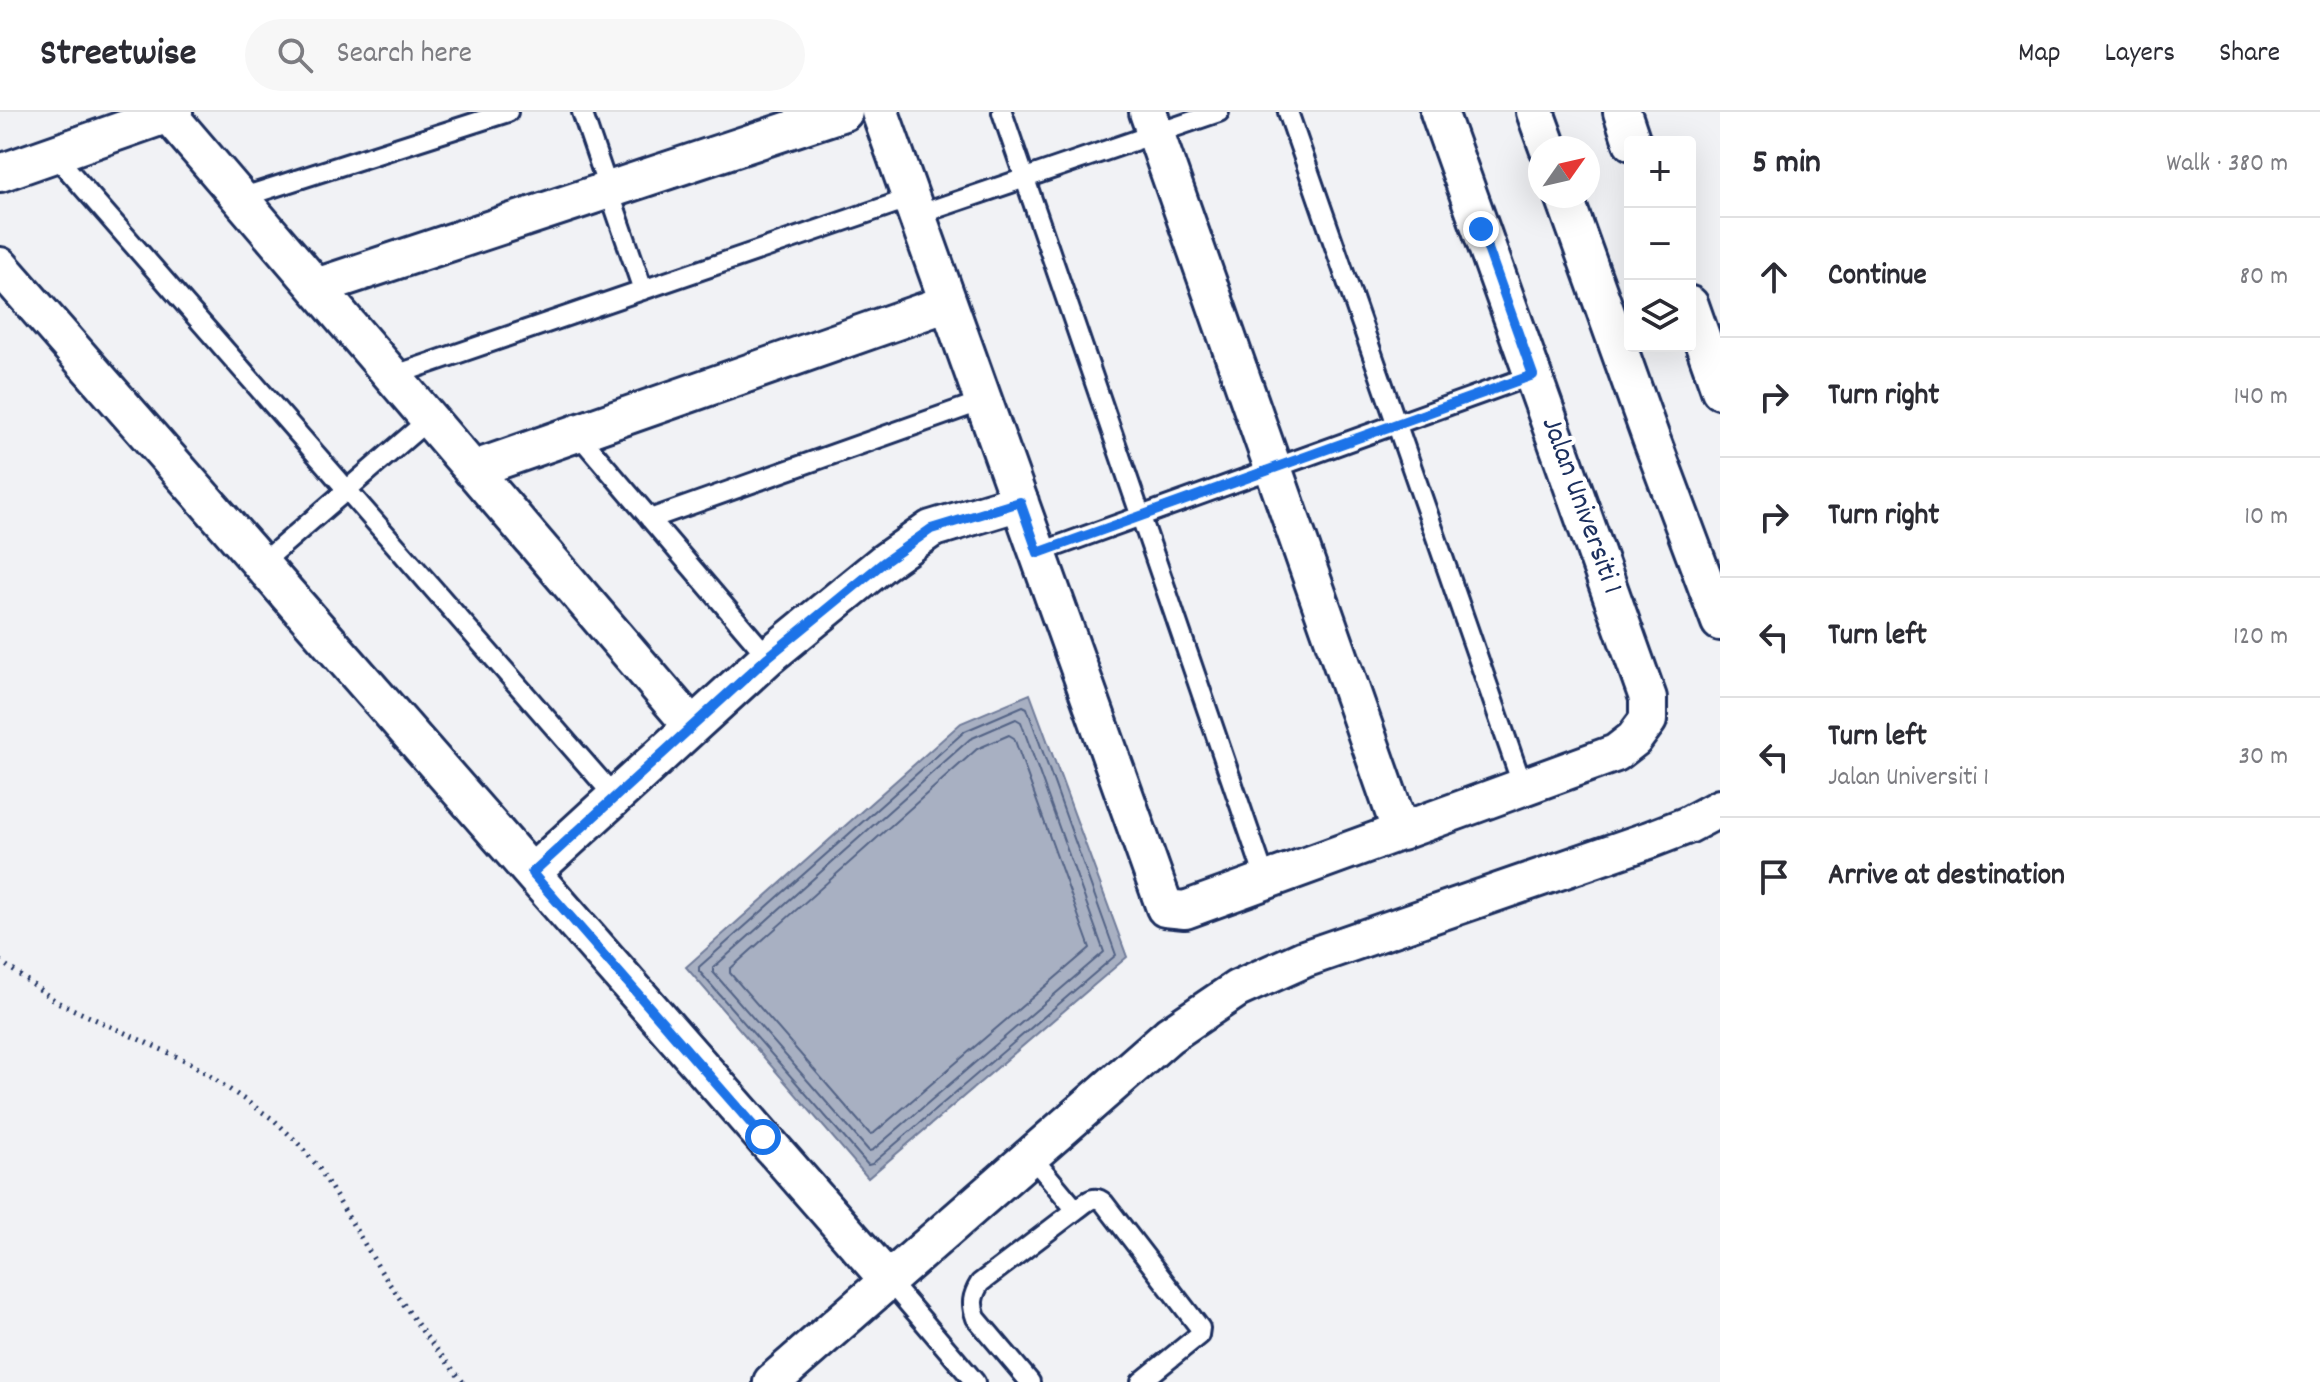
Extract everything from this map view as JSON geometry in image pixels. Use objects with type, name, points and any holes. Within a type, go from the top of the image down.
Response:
[{"type":"street","points":[[316,287],[844,112]]},
{"type":"street","points":[[880,112],[1165,908],[1185,910],[1523,787]]},
{"type":"street","name":"Jalan Universiti 1","points":[[1439,112],[1648,698],[1648,720],[1634,739],[1616,753],[1523,787]]},
{"type":"street","points":[[1535,112],[1544,136]]},
{"type":"street","points":[[1622,112],[1630,136]]},
{"type":"street","points":[[0,173],[171,113],[240,198],[692,726]]},
{"type":"street","points":[[1151,123],[1401,832]]},
{"type":"street","points":[[1568,208],[1720,622]]},
{"type":"street","points":[[0,266],[889,1281]]},
{"type":"street","points":[[472,470],[948,303]]},
{"type":"street","points":[[1696,320],[1717,371]]},
{"type":"street","points":[[532,873],[768,657],[883,563],[931,529],[1020,502]]},
{"type":"street","points":[[772,1382],[1169,1035],[1237,989],[1304,959],[1649,840],[1720,808]]},
{"type":"lane","points":[[240,198],[508,112]]},
{"type":"lane","points":[[582,112],[643,290]]},
{"type":"lane","points":[[1002,112],[1266,881]]},
{"type":"lane","points":[[392,376],[643,290],[914,207],[1025,179],[1151,123],[1219,112]]},
{"type":"lane","points":[[1288,112],[1523,787]]},
{"type":"lane","points":[[54,154],[615,797]]},
{"type":"lane","points":[[1038,553],[1533,375]]},
{"type":"lane","points":[[650,519],[983,401]]},
{"type":"lane","points":[[261,564],[429,419]]},
{"type":"lane","points":[[577,433],[768,657]]},
{"type":"lane","points":[[1031,1156],[1076,1210]]},
{"type":"lane","points":[[1030,1382],[976,1318],[973,1294],[980,1283],[1094,1198],[1104,1203],[1200,1328],[1199,1335],[1141,1382]]},
{"type":"lane","points":[[889,1281],[975,1382]]},
{"type":"path","points":[[0,961],[57,1002],[191,1063],[274,1120],[319,1168],[382,1273],[425,1335],[463,1382]]},
{"type":"water","points":[[1030,694],[1127,957],[868,1178],[686,967],[961,723]]},
{"type":"route","points":[[763,1137],[532,873],[768,657],[834,601],[931,529],[1020,502],[1038,553],[1533,375],[1481,229]]}]
